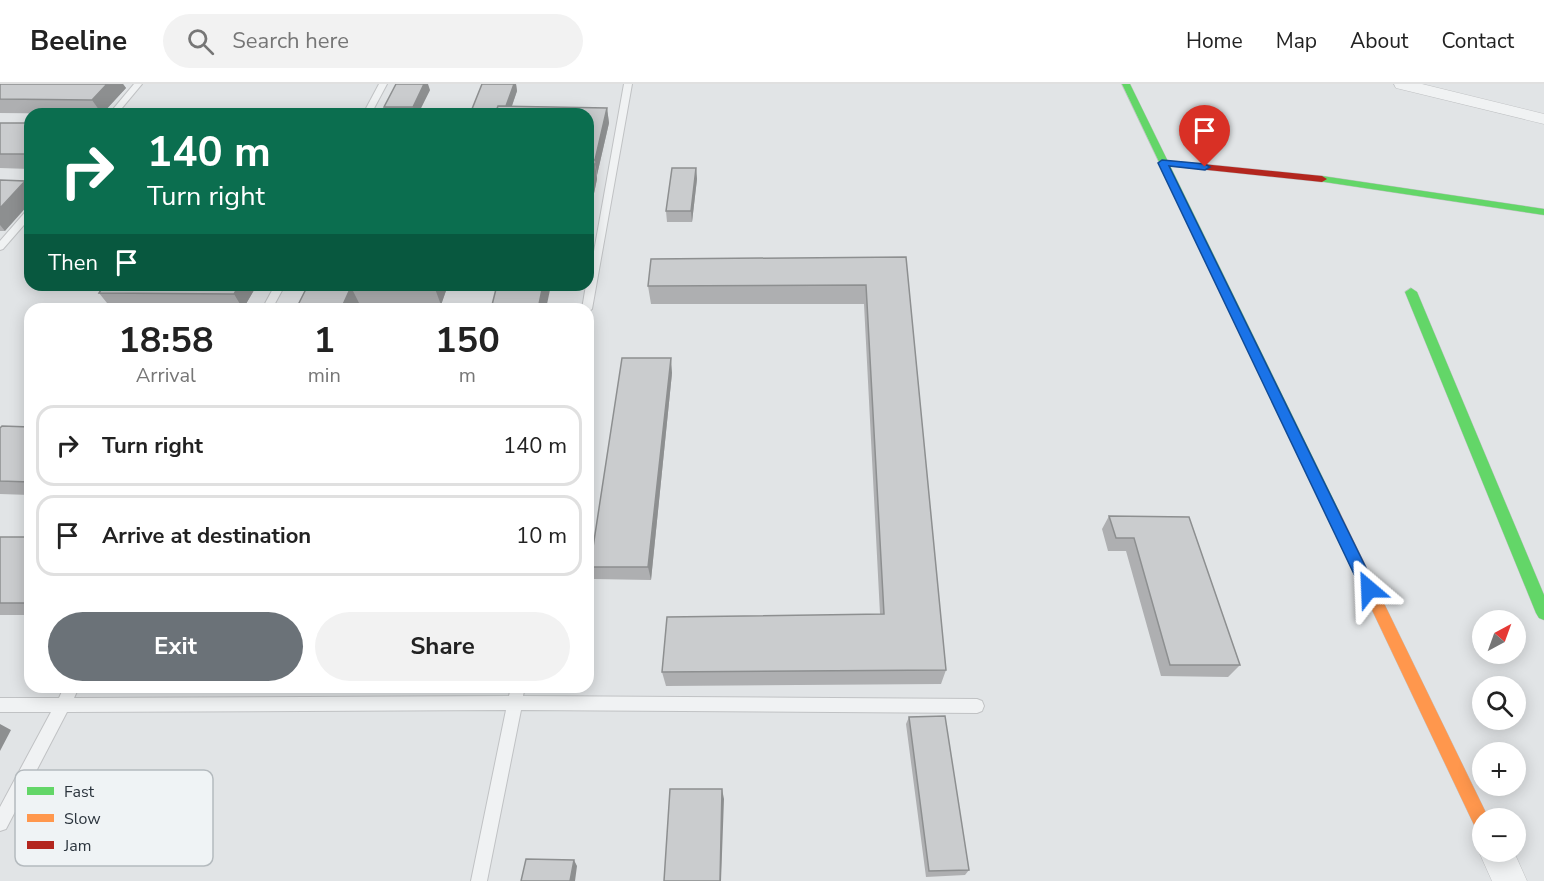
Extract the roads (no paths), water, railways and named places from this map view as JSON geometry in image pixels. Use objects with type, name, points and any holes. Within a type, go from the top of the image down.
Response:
[{"type":"street","points":[[1126,84],[1162,163],[1475,808]]},
{"type":"street","points":[[1402,84],[1544,119]]},
{"type":"street","points":[[1162,163],[1291,174],[1544,212]]},
{"type":"street","points":[[1411,292],[1544,613]]},
{"type":"street","points":[[1501,862],[1510,881]]},
{"type":"lane","points":[[118,108],[138,84]]},
{"type":"lane","points":[[370,108],[383,84]]},
{"type":"lane","points":[[594,247],[628,84]]},
{"type":"lane","points":[[0,247],[24,219]]},
{"type":"lane","points":[[28,770],[69,693]]},
{"type":"lane","points":[[479,881],[517,693]]},
{"type":"lane","points":[[0,705],[516,703],[977,705]]},
{"type":"lane","points":[[0,823],[15,795]]}]
